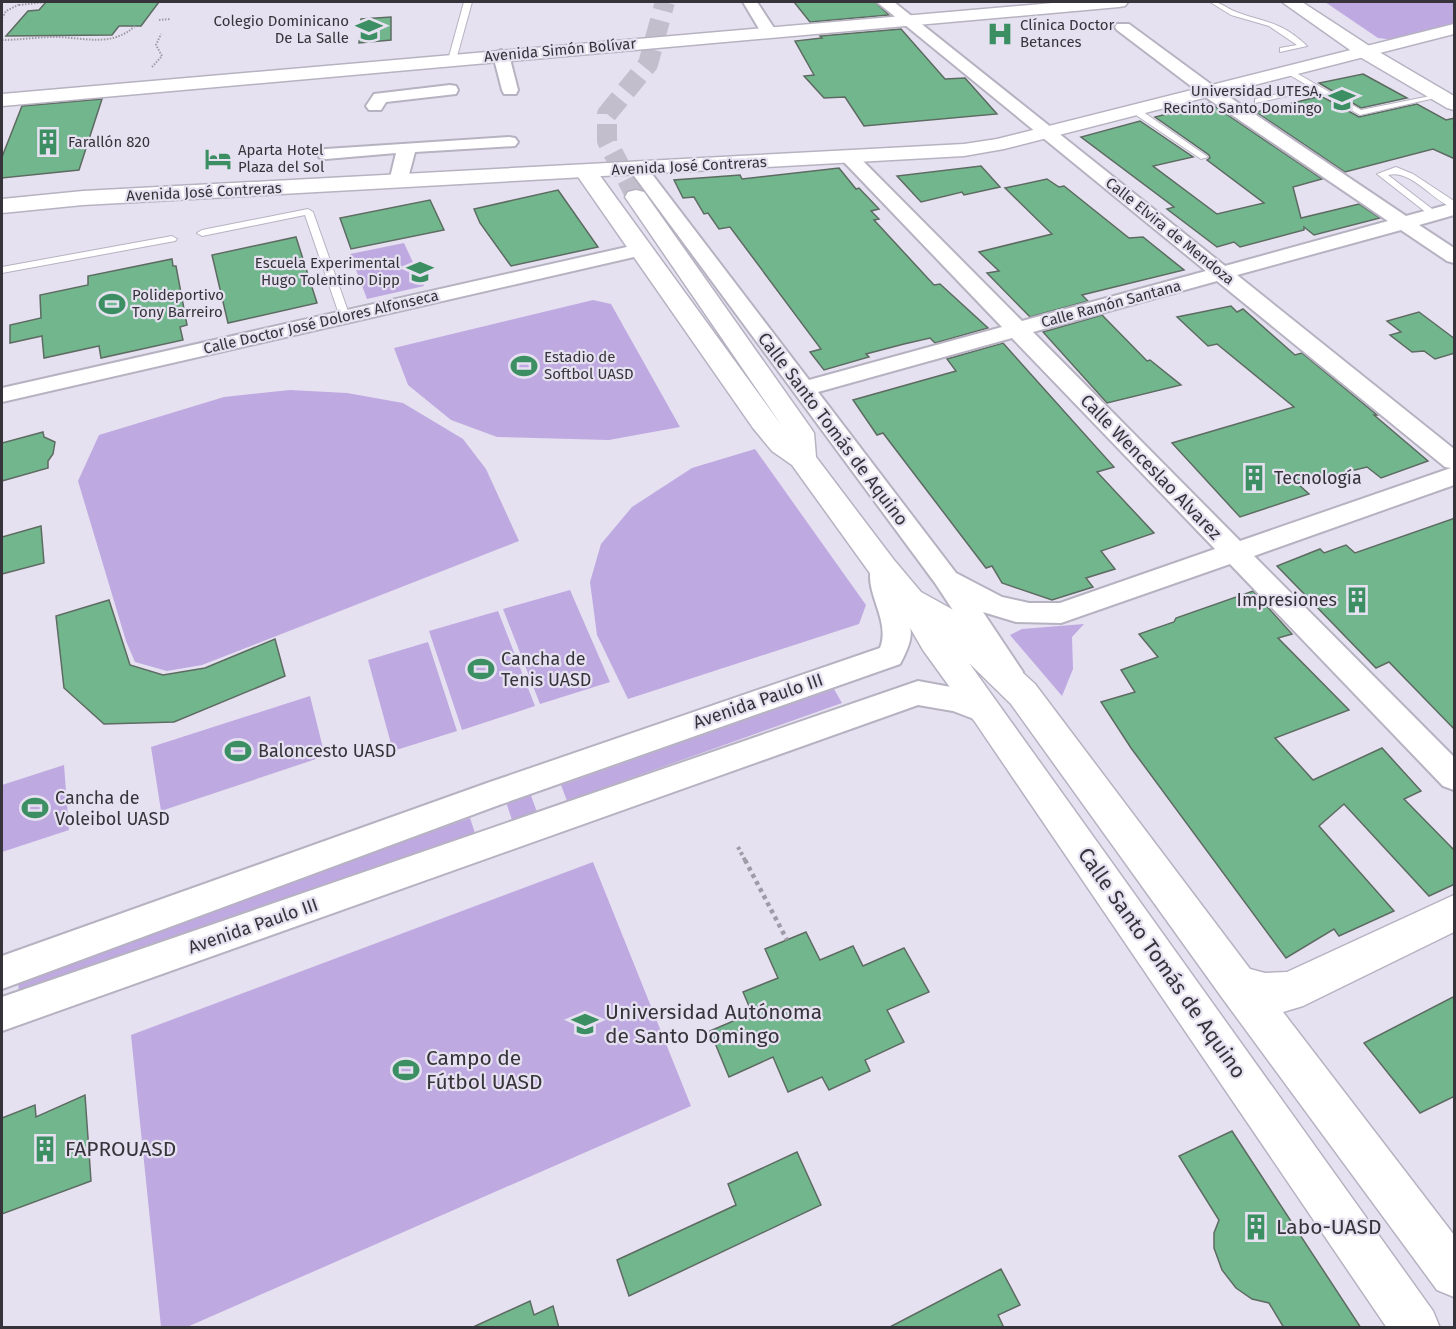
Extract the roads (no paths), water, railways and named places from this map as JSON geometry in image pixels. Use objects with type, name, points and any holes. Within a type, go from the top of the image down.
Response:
[{"type":"main road","name":"Avenida Simón Bolívar","points":[[2,100],[1080,3],[1119,2]]},
{"type":"main road","points":[[1291,2],[1450,98]]},
{"type":"main road","points":[[1308,2],[1372,52]]},
{"type":"main road","name":"Avenida José Contreras","points":[[2,207],[83,198],[964,150],[997,145],[1136,111],[1455,29]]},
{"type":"main road","name":"Calle Santo Tomás de Aquino","points":[[585,171],[763,422],[782,444],[802,458],[883,568],[909,599],[934,641],[987,712],[1416,1328]]},
{"type":"main road","points":[[636,197],[800,433],[802,458]]},
{"type":"main road","name":"Calle Santo Tomás de Aquino","points":[[909,599],[946,621],[1023,694],[1237,985],[1455,1273]]},
{"type":"main road","points":[[1237,985],[1265,993],[1289,992],[1455,913]]},
{"type":"street","points":[[750,2],[768,31]]},
{"type":"street","name":"Calle Elvira de Mendoza","points":[[885,2],[1455,461]]},
{"type":"street","points":[[1123,27],[1210,92],[1455,257]]},
{"type":"street","points":[[501,55],[510,90]]},
{"type":"street","points":[[375,106],[380,98],[387,97],[452,98],[447,60]]},
{"type":"street","points":[[326,154],[508,142]]},
{"type":"street","points":[[398,182],[407,147]]},
{"type":"street","name":"Calle Wenceslao Alvarez","points":[[849,157],[1455,777]]},
{"type":"street","name":"Calle Santo Tomás de Aquino","points":[[638,169],[944,576],[1023,694]]},
{"type":"street","name":"Calle Ramón Santana","points":[[802,389],[1448,210]]},
{"type":"street","name":"Calle Doctor José Dolores Alfonseca","points":[[2,395],[640,250]]},
{"type":"street","points":[[944,576],[980,599],[1004,610],[1030,615],[1061,613],[1455,476]]},
{"type":"street","points":[[883,568],[886,592],[899,628],[898,642],[890,656],[918,693]]},
{"type":"street","name":"Avenida Paulo III","points":[[2,973],[490,795],[890,656]]},
{"type":"street","name":"Avenida Paulo III","points":[[2,1014],[918,693],[956,700],[987,712]]},
{"type":"street","points":[[538,778],[554,821]]},
{"type":"street","points":[[490,795],[505,838]]},
{"type":"lane","points":[[447,60],[468,2]]},
{"type":"lane","points":[[1214,2],[1239,17],[1267,22],[1303,46],[1283,50]]},
{"type":"lane","points":[[1291,72],[1360,113],[1450,98]]},
{"type":"lane","points":[[1258,101],[1316,88]]},
{"type":"lane","points":[[1136,111],[1204,157]]},
{"type":"lane","points":[[1396,170],[1410,176],[1448,210],[1381,174],[1396,170]]},
{"type":"lane","points":[[202,234],[308,212],[345,317]]},
{"type":"lane","points":[[2,270],[172,239]]},
{"type":"tunnel","points":[[636,197],[607,141],[607,114],[648,64],[665,2]]},
{"type":"place","name":"Colegio Dominicano De La Salle","points":[[369,30]]},
{"type":"place","name":"Clínica Doctor Betances","points":[[1000,34]]},
{"type":"place","name":"Universidad UTESA, Recinto Santo Domingo","points":[[1342,100]]},
{"type":"place","name":"Farallón 820","points":[[48,142]]},
{"type":"place","name":"Aparta Hotel Plaza del Sol","points":[[218,159]]},
{"type":"place","name":"Escuela Experimental Hugo Tolentino Dipp","points":[[420,272]]},
{"type":"place","name":"Polideportivo Tony Barreiro","points":[[112,304]]},
{"type":"place","name":"Estadio de Softbol UASD","points":[[524,366]]},
{"type":"place","name":"Tecnología","points":[[1254,478]]},
{"type":"place","name":"Impresiones","points":[[1357,600]]},
{"type":"place","name":"Cancha de Tenis UASD","points":[[481,669]]},
{"type":"place","name":"Baloncesto UASD","points":[[238,751]]},
{"type":"place","name":"Cancha de Voleibol UASD","points":[[35,808]]},
{"type":"place","name":"Universidad Autónoma de Santo Domingo","points":[[585,1024]]},
{"type":"place","name":"Campo de Fútbol UASD","points":[[406,1070]]},
{"type":"place","name":"FAPROUASD","points":[[45,1149]]},
{"type":"place","name":"Labo-UASD","points":[[1256,1227]]}]
